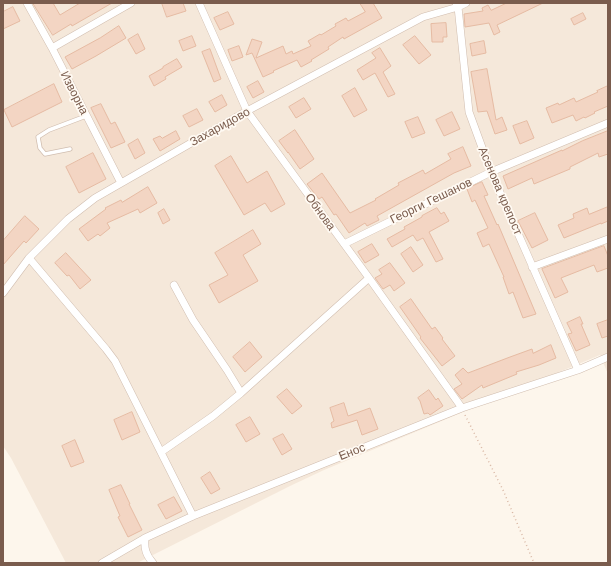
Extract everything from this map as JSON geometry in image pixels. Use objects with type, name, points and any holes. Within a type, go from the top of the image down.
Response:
[{"type":"street","name":"Изворна","points":[[27,3],[52,48],[121,183]]},
{"type":"street","points":[[52,48],[131,3]]},
{"type":"street","name":"Обнова","points":[[199,3],[247,111],[462,408]]},
{"type":"street","name":"Захаридово","points":[[3,293],[29,258],[68,219],[95,198],[247,111],[423,17],[466,3]]},
{"type":"street","name":"Асенова крепост","points":[[457,5],[469,112],[490,172],[578,370]]},
{"type":"street","name":"Георги Гешанов","points":[[344,244],[490,172],[608,123]]},
{"type":"street","points":[[532,267],[608,239]]},
{"type":"street","points":[[29,258],[106,349],[114,361],[193,516]]},
{"type":"street","points":[[161,452],[213,416],[241,393],[369,278]]},
{"type":"street","points":[[174,285],[193,320],[241,393]]},
{"type":"street","name":"Енос","points":[[102,563],[145,538],[193,516],[462,408],[578,370],[608,357]]},
{"type":"street","points":[[145,538],[144,547],[146,554],[153,563]]},
{"type":"lane","points":[[70,149],[45,154],[40,148],[38,137],[49,130],[86,116]]},
{"type":"path","points":[[462,408],[503,490],[534,563]]},
{"type":"shaded area","points":[[3,3],[608,3],[608,374],[600,355],[324,470],[137,563],[66,563],[11,458],[3,446]]},
{"type":"building","points":[[33,3],[53,3],[60,15],[80,3],[112,3],[53,35]]},
{"type":"building","points":[[162,3],[183,3],[186,11],[167,17]]},
{"type":"building","points":[[360,3],[373,3],[382,18],[344,39],[343,37],[328,47],[329,49],[301,67],[297,60],[263,77],[252,53],[246,55],[252,39],[262,42],[256,58],[283,46],[286,54],[292,51],[293,54],[311,46],[308,41],[336,26],[335,24],[346,18],[348,21],[365,12]]},
{"type":"building","points":[[507,3],[543,3],[497,25],[500,32],[494,35],[489,23],[465,27],[464,14],[483,11],[482,8],[488,5],[491,10]]},
{"type":"building","points":[[13,7],[20,21],[3,29],[3,12]]},
{"type":"building","points":[[228,12],[234,24],[220,30],[214,18]]},
{"type":"building","points":[[583,13],[586,19],[574,25],[571,19]]},
{"type":"building","points":[[446,23],[447,37],[443,37],[443,42],[432,42],[431,24]]},
{"type":"building","points":[[119,26],[126,38],[72,69],[65,57]]},
{"type":"building","points":[[138,34],[145,49],[136,54],[128,40]]},
{"type":"building","points":[[192,36],[196,46],[183,51],[179,41]]},
{"type":"building","points":[[415,36],[431,55],[419,64],[403,45]]},
{"type":"building","points":[[484,41],[486,53],[472,56],[470,44]]},
{"type":"building","points":[[239,46],[243,57],[232,61],[228,50]]},
{"type":"building","points":[[380,48],[391,66],[383,72],[395,94],[388,97],[375,73],[363,80],[357,70],[376,58],[372,53]]},
{"type":"building","points":[[210,49],[221,79],[214,82],[202,52]]},
{"type":"building","points":[[177,59],[182,67],[165,77],[166,79],[154,86],[149,76]]},
{"type":"building","points":[[487,69],[496,120],[502,117],[507,130],[495,134],[487,111],[478,112],[471,72]]},
{"type":"building","points":[[258,81],[264,92],[253,98],[247,87]]},
{"type":"building","points":[[54,84],[62,102],[12,127],[4,110]]},
{"type":"building","points":[[608,86],[608,106],[576,121],[573,115],[552,123],[546,108],[558,103],[559,105],[574,98],[576,102]]},
{"type":"building","points":[[355,88],[367,110],[354,117],[342,96]]},
{"type":"building","points":[[222,95],[227,105],[215,112],[209,102]]},
{"type":"building","points":[[304,98],[311,109],[296,118],[289,107]]},
{"type":"building","points":[[101,104],[111,124],[115,122],[125,142],[111,148],[91,108]]},
{"type":"building","points":[[197,109],[203,120],[189,127],[183,116]]},
{"type":"building","points":[[452,112],[460,129],[444,136],[436,120]]},
{"type":"building","points":[[418,117],[425,133],[412,138],[405,122]]},
{"type":"building","points":[[527,121],[534,138],[520,144],[513,126]]},
{"type":"building","points":[[295,130],[314,159],[300,169],[279,141]]},
{"type":"building","points":[[176,131],[180,139],[160,151],[153,139],[160,136],[162,138]]},
{"type":"building","points":[[608,131],[608,154],[599,157],[598,153],[570,167],[570,169],[534,184],[532,178],[508,189],[503,176]]},
{"type":"building","points":[[138,139],[145,153],[135,159],[128,145]]},
{"type":"building","points":[[463,147],[471,166],[454,173],[377,216],[379,220],[367,226],[365,223],[349,233],[336,214],[334,215],[322,197],[319,199],[307,184],[322,173],[350,213],[376,200],[375,199],[399,185],[398,183],[423,170],[425,174],[451,159],[448,154]]},
{"type":"building","points":[[93,153],[106,179],[79,193],[66,167]]},
{"type":"building","points":[[231,156],[247,183],[267,171],[285,204],[271,212],[265,203],[244,215],[215,166]]},
{"type":"building","points":[[482,182],[488,195],[484,196],[497,225],[498,224],[536,314],[523,318],[513,292],[509,294],[504,277],[489,244],[483,247],[477,233],[488,228],[475,200],[472,202],[467,189]]},
{"type":"building","points":[[148,187],[157,203],[140,213],[138,209],[107,223],[110,228],[100,236],[98,234],[88,241],[79,229],[106,209],[105,208],[121,200],[122,202]]},
{"type":"building","points":[[608,207],[608,221],[564,238],[558,225],[574,218],[573,214],[587,208],[589,214]]},
{"type":"building","points":[[437,208],[441,214],[444,212],[449,221],[429,232],[443,259],[436,262],[423,238],[417,241],[413,235],[392,247],[387,239],[405,229],[404,227]]},
{"type":"building","points":[[164,209],[170,220],[163,224],[158,213]]},
{"type":"building","points":[[535,213],[548,240],[532,248],[518,221]]},
{"type":"building","points":[[25,216],[39,229],[26,243],[24,241],[3,265],[3,241]]},
{"type":"building","points":[[253,230],[261,244],[243,255],[258,281],[219,303],[209,285],[228,275],[215,253]]},
{"type":"building","points":[[372,244],[379,255],[365,263],[358,252]]},
{"type":"building","points":[[604,246],[608,256],[608,268],[597,272],[594,265],[561,278],[568,292],[555,298],[542,269]]},
{"type":"building","points":[[411,247],[423,265],[413,272],[401,254]]},
{"type":"building","points":[[66,253],[91,280],[80,289],[69,275],[67,276],[55,263]]},
{"type":"building","points":[[390,263],[405,283],[394,291],[390,285],[383,289],[375,278],[382,274],[379,270]]},
{"type":"building","points":[[411,299],[432,329],[435,327],[455,356],[442,366],[420,338],[421,337],[400,307]]},
{"type":"building","points":[[580,317],[583,324],[581,324],[590,345],[576,351],[568,334],[572,333],[567,323]]},
{"type":"building","points":[[608,320],[608,336],[602,338],[597,324]]},
{"type":"building","points":[[250,342],[262,357],[245,372],[233,357]]},
{"type":"building","points":[[551,345],[556,358],[516,372],[517,374],[483,388],[482,385],[462,399],[454,389],[462,384],[455,375],[463,368],[468,373],[532,349],[533,353]]},
{"type":"building","points":[[287,389],[302,406],[292,414],[277,397]]},
{"type":"building","points":[[429,390],[436,400],[438,398],[443,406],[430,415],[428,413],[424,414],[418,398]]},
{"type":"building","points":[[344,403],[348,416],[370,408],[378,429],[362,435],[357,420],[332,428],[331,423],[334,421],[330,408]]},
{"type":"building","points":[[132,412],[140,432],[122,440],[114,420]]},
{"type":"building","points":[[250,417],[260,434],[246,442],[236,425]]},
{"type":"building","points":[[283,434],[292,449],[282,455],[273,439]]},
{"type":"building","points":[[75,440],[84,462],[71,467],[62,446]]},
{"type":"building","points":[[210,472],[220,489],[211,494],[201,478]]},
{"type":"building","points":[[121,485],[142,530],[128,537],[118,517],[120,516],[109,490]]},
{"type":"building","points":[[174,497],[182,511],[166,519],[158,505]]}]
